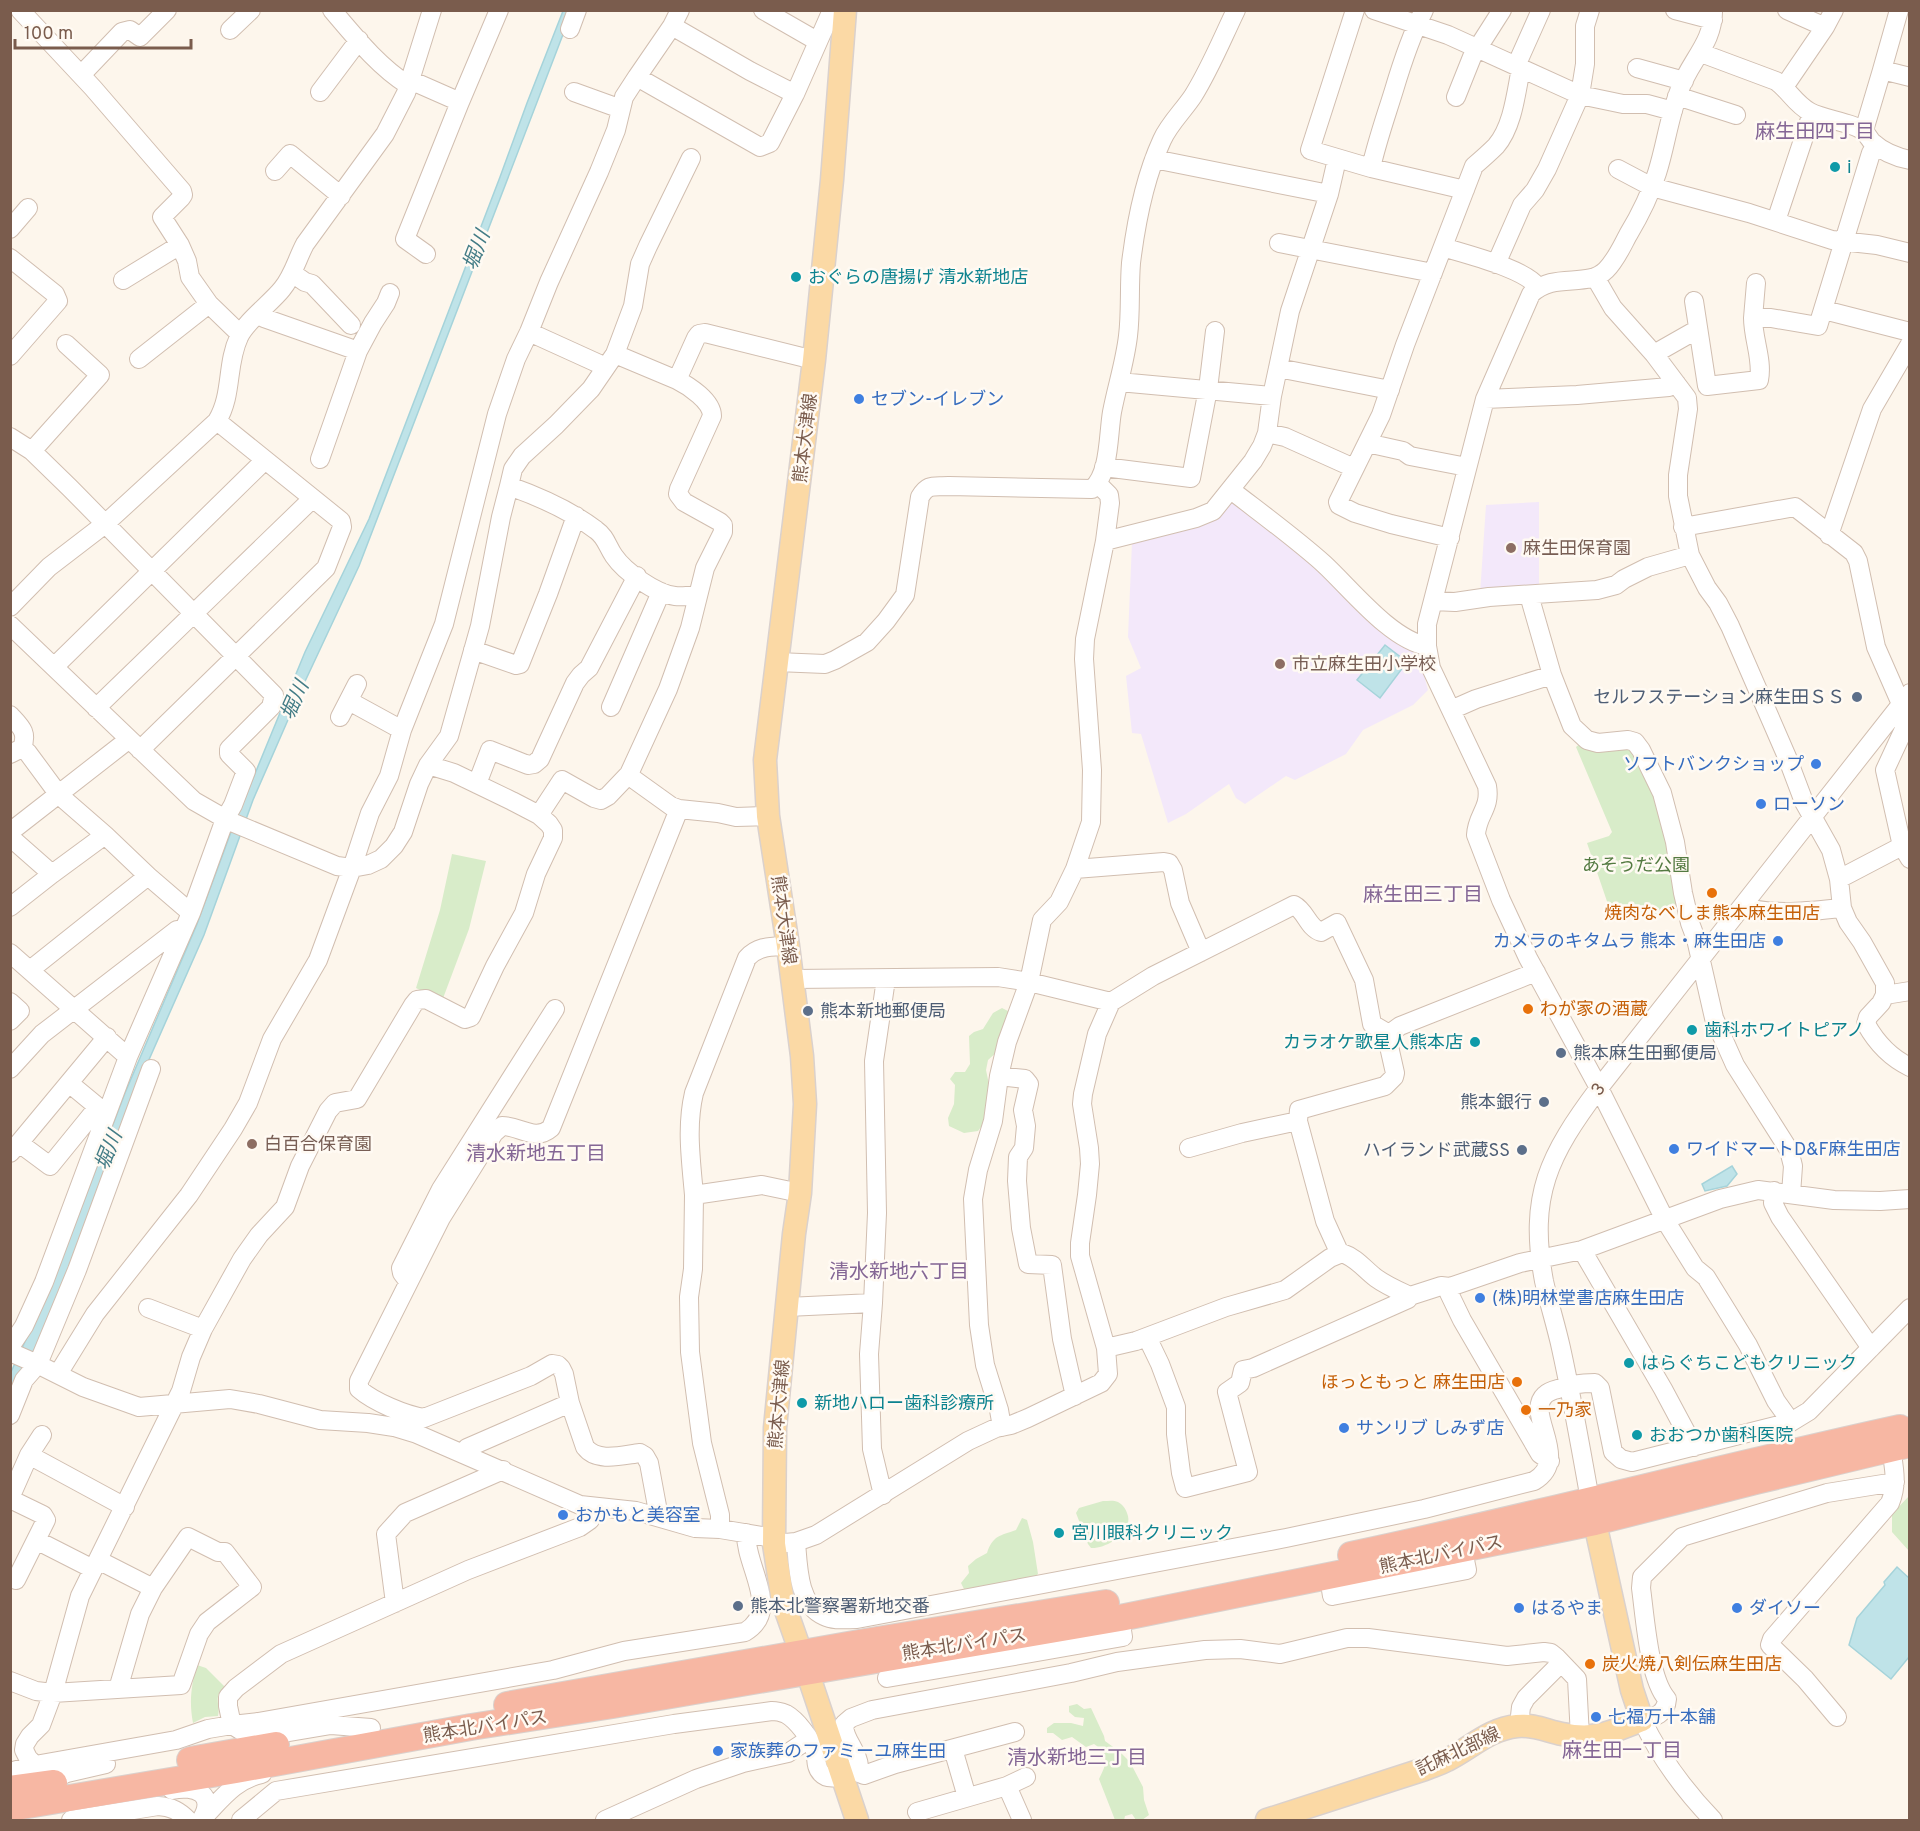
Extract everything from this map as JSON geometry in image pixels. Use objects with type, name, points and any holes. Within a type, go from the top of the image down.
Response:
[{"type":"highway","name":"熊本北バイパス","points":[[804,1663],[885,1657],[966,1655],[1120,1618],[1463,1550],[1593,1511],[1910,1426]]},
{"type":"highway","name":"熊本北バイパス","points":[[22,1790],[373,1736],[804,1663],[1243,1578],[1536,1514],[1593,1511],[1900,1446]]},
{"type":"main road","name":"熊本大津線","points":[[845,10],[832,180],[814,360],[766,742],[768,816],[788,946],[802,1056],[805,1104],[800,1192],[775,1428],[783,1602],[804,1663],[848,1774],[856,1821]]},
{"type":"main road","points":[[1593,1511],[1632,1690],[1642,1720]]},
{"type":"main road","name":"託麻北部線","points":[[1266,1821],[1448,1760],[1482,1737],[1500,1729],[1519,1725],[1580,1737],[1600,1736],[1642,1720]]},
{"type":"street","points":[[20,10],[81,75],[182,191],[181,198],[162,217],[180,245],[187,261],[190,277],[209,304],[240,334]]},
{"type":"street","points":[[81,75],[122,32],[130,30],[140,37],[167,10]]},
{"type":"street","points":[[230,30],[251,10]]},
{"type":"street","points":[[332,10],[396,78],[460,102]]},
{"type":"street","points":[[10,607],[49,567],[105,524],[217,421],[224,410],[228,395],[235,347],[240,334],[283,288],[305,244],[385,134],[403,101],[432,10]]},
{"type":"street","points":[[426,254],[405,239],[499,10]]},
{"type":"street","points":[[570,29],[577,10]]},
{"type":"street","points":[[763,10],[818,41]]},
{"type":"street","points":[[637,77],[760,147],[770,143],[795,94],[832,10]]},
{"type":"street","points":[[777,662],[825,663],[835,660],[867,642],[886,621],[905,595],[920,497],[925,489],[949,486],[1092,489],[1101,476],[1128,335],[1131,264],[1143,194],[1154,159],[1167,130],[1192,98],[1236,10]]},
{"type":"street","points":[[1355,10],[1310,150],[1371,168],[1465,190]]},
{"type":"street","points":[[1374,10],[1420,18],[1448,35],[1580,95],[1623,104],[1647,104],[1678,96]]},
{"type":"street","points":[[1456,97],[1472,57],[1502,10]]},
{"type":"street","points":[[1450,538],[1391,524],[1339,505],[1338,502],[1381,415],[1405,345],[1474,166],[1496,145],[1503,134],[1510,114],[1518,67],[1541,10]]},
{"type":"street","points":[[1496,264],[1522,205],[1535,190],[1547,169],[1580,95],[1585,64],[1585,26],[1590,10]]},
{"type":"street","points":[[1675,10],[1713,15],[1708,39],[1678,96],[1652,187],[1641,213],[1606,270],[1595,277],[1546,283],[1531,294],[1485,399],[1427,624],[1427,646],[1431,668],[1487,786],[1489,798],[1476,835],[1501,900],[1527,958],[1599,1088],[1665,1220],[1695,1268],[1706,1278],[1719,1298],[1748,1345],[1776,1401],[1791,1422]]},
{"type":"street","points":[[1787,10],[1825,27]]},
{"type":"street","points":[[1784,87],[1834,10]]},
{"type":"street","points":[[1863,130],[1899,10]]},
{"type":"street","points":[[58,1374],[95,1314],[189,1195],[235,1126],[248,1103],[272,1039],[318,960],[370,813],[389,776],[402,730],[444,624],[497,414],[516,359],[599,172],[616,130],[624,98],[676,18],[750,71],[795,94]]},
{"type":"street","points":[[1371,168],[1381,131],[1420,18]]},
{"type":"street","points":[[320,92],[359,40]]},
{"type":"street","points":[[1701,53],[1776,81],[1784,87],[1799,106],[1812,113],[1863,130],[1876,145],[1897,157],[1910,160]]},
{"type":"street","points":[[1638,69],[1678,96],[1736,115]]},
{"type":"street","points":[[1882,70],[1910,77]]},
{"type":"street","points":[[574,92],[621,109]]},
{"type":"street","points":[[1776,221],[1812,113]]},
{"type":"street","points":[[1753,318],[1771,318],[1818,326],[1871,153],[1876,145]]},
{"type":"street","points":[[275,171],[290,154],[341,196]]},
{"type":"street","points":[[10,625],[194,801],[249,830],[337,866],[352,868],[381,860],[400,840],[419,784],[428,765],[449,736],[480,626],[501,517],[513,469],[522,456],[591,389],[610,360],[633,306],[640,264],[691,158]]},
{"type":"street","points":[[1154,159],[1329,194]]},
{"type":"street","points":[[1105,542],[1196,518],[1213,511],[1253,461],[1267,433],[1272,396],[1290,311],[1312,249],[1337,159]]},
{"type":"street","points":[[1618,170],[1652,187],[1705,200],[1832,240],[1877,244],[1910,253]]},
{"type":"street","points":[[10,229],[28,208]]},
{"type":"street","points":[[1279,243],[1433,273]]},
{"type":"street","points":[[123,280],[180,245]]},
{"type":"street","points":[[1443,247],[1496,264],[1531,279],[1538,287]]},
{"type":"street","points":[[10,258],[55,294],[58,301],[10,356]]},
{"type":"street","points":[[292,273],[312,284],[351,324]]},
{"type":"street","points":[[1595,277],[1613,308],[1654,354],[1687,398],[1688,409],[1678,475],[1678,496],[1690,555],[1730,626],[1804,802],[1831,850],[1839,879],[1842,908],[1848,922],[1880,971],[1885,983],[1885,995],[1868,1017],[1866,1024],[1895,1061],[1910,1067]]},
{"type":"street","points":[[1694,301],[1707,386],[1759,381],[1761,369],[1753,333],[1756,283]]},
{"type":"street","points":[[320,459],[358,351],[390,293]]},
{"type":"street","points":[[139,359],[209,304]]},
{"type":"street","points":[[1824,310],[1910,332]]},
{"type":"street","points":[[259,314],[264,318],[358,351]]},
{"type":"street","points":[[1654,354],[1698,328]]},
{"type":"street","points":[[1101,476],[1191,478],[1208,390],[1215,331]]},
{"type":"street","points":[[529,332],[676,380],[690,388],[712,411],[712,416],[678,494],[684,502],[720,522],[724,528],[705,568],[690,628],[668,689],[629,774],[608,796],[601,800],[562,780],[539,816]]},
{"type":"street","points":[[676,380],[696,338],[699,334],[705,333],[814,360]]},
{"type":"street","points":[[32,452],[100,375],[66,344]]},
{"type":"street","points":[[1829,535],[1872,409],[1910,344]]},
{"type":"street","points":[[1278,368],[1390,390]]},
{"type":"street","points":[[1119,382],[1272,396]]},
{"type":"street","points":[[1485,399],[1577,395],[1669,387],[1676,383]]},
{"type":"street","points":[[10,832],[59,795],[134,745],[236,656],[326,568],[342,527],[341,521],[217,421]]},
{"type":"street","points":[[1267,433],[1285,437],[1354,468]]},
{"type":"street","points":[[10,437],[32,452],[70,488],[274,695],[272,707],[229,749],[229,754],[246,771],[183,930],[128,1057],[44,1282],[11,1351],[82,1387],[139,1407],[230,1399],[320,1420],[377,1424],[417,1434],[580,1505],[636,1511],[695,1528],[746,1533],[781,1542],[816,1535],[968,1441],[1028,1418],[1075,1396],[1101,1383],[1108,1374],[1106,1348],[1080,1256],[1080,1243],[1090,1164],[1082,1104],[1083,1094],[1097,1034],[1111,1002],[1153,976],[1291,906],[1299,908],[1316,930],[1321,932],[1337,923],[1364,980],[1372,1024],[1389,1034]]},
{"type":"street","points":[[1367,442],[1410,456],[1467,467]]},
{"type":"street","points":[[54,667],[265,460]]},
{"type":"street","points":[[1002,1427],[985,1365],[979,1325],[973,1199],[978,1170],[993,1121],[1006,1042],[1029,982],[1042,920],[1059,902],[1075,869],[1091,822],[1092,770],[1084,659],[1085,639],[1105,542],[1110,504],[1109,495],[1101,476]]},
{"type":"street","points":[[509,486],[541,497],[598,531],[608,540],[613,555],[624,567],[661,592],[677,597],[698,596]]},
{"type":"street","points":[[1231,490],[1324,564],[1384,622],[1417,644],[1427,646]]},
{"type":"street","points":[[96,708],[312,498]]},
{"type":"street","points":[[1683,527],[1795,507],[1854,553],[1858,561],[1876,647],[1905,699],[1904,729],[1885,770],[1906,853],[1839,879]]},
{"type":"street","points":[[473,650],[516,665],[520,664],[576,516]]},
{"type":"street","points":[[1433,601],[1455,602],[1489,597],[1597,590],[1616,585],[1648,567],[1690,555]]},
{"type":"street","points":[[477,784],[490,750],[528,765],[540,759],[575,683],[589,668],[637,576]]},
{"type":"street","points":[[610,707],[661,592]]},
{"type":"street","points":[[1529,595],[1552,675],[1572,726],[1587,740],[1598,743],[1628,740],[1635,742],[1662,793],[1683,893],[1714,1017],[1735,1065],[1790,1150],[1793,1166],[1783,1193],[1773,1203],[1780,1217],[1870,1348]]},
{"type":"street","points":[[1451,710],[1476,699],[1552,675]]},
{"type":"street","points":[[357,684],[344,709],[402,730]]},
{"type":"street","name":"3","points":[[1593,1511],[1569,1384],[1545,1283],[1538,1235],[1539,1210],[1552,1158],[1573,1123],[1599,1088],[1905,699]]},
{"type":"street","points":[[10,715],[22,728],[25,739],[16,751],[28,753],[59,795],[190,913]]},
{"type":"street","points":[[22,1790],[28,1758],[24,1750],[30,1736],[40,1725],[53,1693],[80,1596],[181,1391],[190,1357],[203,1329],[242,1259],[259,1235],[285,1207],[300,1166],[328,1111],[335,1103],[357,1099],[417,1000],[426,999],[465,1019],[471,1017],[524,913],[536,874],[553,838],[554,830],[539,816],[477,784],[454,773],[428,765]]},
{"type":"street","points":[[629,774],[670,806],[679,809],[736,817],[768,816]]},
{"type":"street","points":[[659,1517],[649,1463],[645,1456],[640,1453],[598,1456],[590,1453],[585,1447],[561,1368],[552,1364],[531,1376],[424,1418],[415,1417],[368,1396],[359,1389],[359,1381],[441,1218],[494,1133],[501,1126],[509,1126],[537,1135],[544,1134],[551,1128],[679,809]]},
{"type":"street","points":[[10,908],[105,835]]},
{"type":"street","points":[[10,837],[52,874]]},
{"type":"street","points":[[1075,869],[1169,863],[1173,870],[1180,903],[1202,952]]},
{"type":"street","points":[[30,970],[148,876]]},
{"type":"street","points":[[1743,906],[1754,910],[1776,911],[1842,908]]},
{"type":"street","points":[[11,1066],[42,1034],[177,930],[183,930]]},
{"type":"street","points":[[720,1529],[720,1515],[702,1443],[690,1352],[689,1297],[693,1269],[694,1195],[689,1132],[690,1111],[694,1093],[747,958],[754,950],[788,946]]},
{"type":"street","points":[[10,953],[128,1057]]},
{"type":"street","points":[[1340,1254],[1325,1221],[1298,1121],[1299,1110],[1385,1086],[1395,1073],[1388,1042],[1389,1034],[1400,1026],[1536,972]]},
{"type":"street","points":[[792,979],[998,977],[1029,982],[1111,1002]]},
{"type":"street","points":[[883,1495],[872,1449],[869,1354],[877,1213],[874,1061],[886,979]]},
{"type":"street","points":[[1885,995],[1910,991]]},
{"type":"street","points":[[10,1002],[20,1011],[10,1021]]},
{"type":"street","points":[[408,1281],[400,1268],[441,1190],[555,1009]]},
{"type":"street","points":[[69,1083],[98,1107],[50,1166],[15,1148],[107,1037]]},
{"type":"street","points":[[10,1415],[24,1380],[37,1363],[81,1260],[151,1069]]},
{"type":"street","points":[[999,1076],[1025,1078],[1029,1084],[1023,1110],[1026,1126],[1024,1148],[1018,1157],[1017,1181],[1022,1228],[1028,1264],[1052,1265],[1062,1339],[1075,1396]]},
{"type":"street","points":[[1189,1148],[1242,1133],[1298,1121]]},
{"type":"street","points":[[694,1195],[762,1185],[800,1192]]},
{"type":"street","points":[[1147,1337],[1176,1407],[1177,1444],[1185,1488],[1248,1472],[1227,1392],[1240,1383],[1243,1370],[1253,1368],[1408,1299],[1410,1296],[1441,1286],[1450,1287],[1520,1263],[1582,1250],[1720,1199],[1758,1190],[1834,1200],[1910,1199]]},
{"type":"street","points":[[1582,1250],[1694,1446]]},
{"type":"street","points":[[1106,1348],[1147,1337],[1226,1307],[1285,1290],[1330,1258],[1340,1254],[1353,1257],[1375,1277],[1410,1296]]},
{"type":"street","points":[[1450,1287],[1449,1293],[1458,1311],[1501,1388],[1540,1454],[1550,1461]]},
{"type":"street","points":[[787,1307],[873,1303]]},
{"type":"street","points":[[148,1308],[203,1329]]},
{"type":"street","points":[[781,1542],[799,1572],[803,1591],[810,1605],[822,1616],[836,1620],[857,1619],[1184,1558],[1424,1509],[1534,1480],[1548,1470],[1550,1461],[1540,1411],[1541,1400],[1546,1393],[1569,1384],[1595,1383],[1600,1389],[1613,1452],[1621,1459],[1632,1462],[1791,1422],[1809,1411],[1910,1308]]},
{"type":"street","points":[[464,1453],[467,1448],[570,1403]]},
{"type":"street","points":[[16,1580],[46,1520],[44,1515],[10,1498],[29,1455],[42,1435]]},
{"type":"street","points":[[1837,1717],[1805,1679],[1770,1645],[1772,1639],[1890,1503],[1894,1494],[1900,1446]]},
{"type":"street","points":[[29,1455],[125,1507]]},
{"type":"street","points":[[395,1603],[386,1534],[405,1513],[503,1470]]},
{"type":"street","points":[[1713,1821],[1690,1796],[1654,1745],[1642,1720],[1658,1716],[1667,1706],[1667,1699],[1660,1691],[1655,1677],[1641,1588],[1642,1577],[1682,1537],[1827,1493],[1895,1482]]},
{"type":"street","points":[[22,1790],[95,1766],[224,1743],[232,1725],[228,1697],[259,1669],[281,1654],[468,1570],[580,1527],[590,1520],[595,1507]]},
{"type":"street","points":[[232,1725],[553,1670],[624,1651],[745,1632],[753,1627],[763,1609],[762,1597],[748,1555],[746,1533]]},
{"type":"street","points":[[10,1681],[36,1691],[53,1693],[118,1689],[181,1685],[199,1634],[207,1622],[252,1587],[225,1552],[218,1552],[188,1538],[153,1588],[140,1614],[118,1689]]},
{"type":"street","points":[[36,1540],[153,1588]]},
{"type":"street","points":[[848,1774],[859,1766],[858,1756],[844,1731],[844,1724],[851,1718],[872,1710],[1071,1673],[1117,1662],[1205,1650],[1240,1649],[1280,1654],[1347,1638],[1368,1638],[1507,1656],[1551,1653],[1577,1679],[1580,1737]]},
{"type":"street","points":[[887,1678],[966,1655]]},
{"type":"street","points":[[1519,1725],[1521,1707],[1526,1698],[1561,1663]]},
{"type":"street","points":[[241,1821],[276,1791],[674,1724],[772,1711],[783,1712],[792,1718],[815,1750],[817,1766],[821,1774],[828,1778],[848,1774],[864,1775],[894,1764],[1015,1732]]},
{"type":"street","points":[[232,1725],[251,1737],[331,1725],[373,1736]]},
{"type":"street","points":[[10,1742],[30,1736]]},
{"type":"street","points":[[200,1820],[244,1779],[324,1764],[373,1736]]},
{"type":"street","points":[[605,1821],[696,1779],[743,1763],[788,1754],[808,1739]]},
{"type":"street","points":[[953,1749],[967,1797]]},
{"type":"street","points":[[917,1812],[1007,1786],[1026,1777]]},
{"type":"street","points":[[1007,1786],[1022,1821]]},
{"type":"street","points":[[22,1790],[92,1804],[188,1788],[203,1794],[207,1802],[207,1810],[200,1820]]},
{"type":"street","points":[[71,1821],[158,1806],[170,1807],[180,1812],[188,1821]]},
{"type":"shaded area","name":"市立麻生田小学校","points":[[1230,498],[1414,649],[1418,653],[1428,690],[1413,705],[1363,730],[1346,754],[1295,780],[1286,776],[1245,804],[1236,798],[1229,784],[1186,814],[1168,823],[1141,734],[1132,733],[1126,676],[1141,668],[1128,637],[1132,542]]},
{"type":"shaded area","name":"麻生田保育園","points":[[1539,502],[1539,591],[1480,594],[1486,505]]},
{"type":"green space","name":"あそうだ公園","points":[[1583,741],[1628,745],[1659,796],[1678,907],[1649,918],[1611,913],[1587,843],[1609,836],[1612,832],[1576,747]]},
{"type":"green space","points":[[452,854],[486,861],[469,929],[442,1001],[416,988],[440,910]]},
{"type":"green space","points":[[1002,1008],[1011,1016],[999,1050],[988,1060],[986,1070],[991,1094],[985,1110],[984,1123],[978,1131],[964,1133],[949,1126],[948,1118],[954,1104],[955,1085],[950,1079],[955,1072],[965,1072],[970,1064],[969,1036],[983,1029],[993,1013]]},
{"type":"green space","points":[[1909,1496],[1909,1551],[1892,1532],[1892,1514]]},
{"type":"green space","points":[[1103,1501],[1116,1501],[1122,1505],[1127,1513],[1127,1526],[1112,1542],[1091,1548],[1076,1513],[1079,1508]]},
{"type":"green space","points":[[1022,1518],[1027,1520],[1038,1574],[1032,1579],[964,1589],[961,1583],[969,1573],[968,1566],[987,1553],[998,1537],[1016,1530]]},
{"type":"green space","points":[[197,1665],[206,1668],[225,1687],[218,1698],[218,1716],[205,1717],[193,1723],[191,1694]]},
{"type":"green space","points":[[1077,1704],[1084,1709],[1091,1708],[1105,1741],[1130,1762],[1143,1787],[1149,1815],[1142,1820],[1136,1820],[1132,1814],[1125,1816],[1124,1820],[1115,1820],[1099,1779],[1104,1768],[1105,1756],[1099,1748],[1094,1744],[1086,1747],[1072,1737],[1062,1740],[1053,1733],[1047,1733],[1047,1728],[1054,1723],[1083,1726],[1084,1718],[1075,1717],[1069,1712],[1069,1706]]},
{"type":"water","name":"堀川","points":[[563,11],[572,11],[359,566],[253,800],[204,935],[144,1071],[58,1298],[11,1400],[11,1372],[54,1279],[125,1093],[197,924],[231,832],[305,652],[369,519]]},
{"type":"water","points":[[1385,645],[1407,662],[1380,698],[1357,680]]},
{"type":"water","points":[[1732,1166],[1737,1174],[1727,1186],[1705,1191],[1702,1184]]},
{"type":"water","points":[[1897,1567],[1909,1578],[1909,1657],[1891,1679],[1849,1645],[1857,1618]]},
{"type":"place","name":"i","points":[[1835,167]]},
{"type":"place","name":"おぐらの唐揚げ 清水新地店","points":[[796,277]]},
{"type":"place","name":"セブン-イレブン","points":[[859,399]]},
{"type":"place","name":"麻生田保育園","points":[[1511,548]]},
{"type":"place","name":"市立麻生田小学校","points":[[1280,664]]},
{"type":"place","name":"セルフステーション麻生田ＳＳ","points":[[1857,697]]},
{"type":"place","name":"ソフトバンクショップ","points":[[1816,764]]},
{"type":"place","name":"ローソン","points":[[1761,804]]},
{"type":"place","name":"焼肉なべしま熊本麻生田店","points":[[1712,893]]},
{"type":"place","name":"カメラのキタムラ 熊本・麻生田店","points":[[1778,941]]},
{"type":"place","name":"わが家の酒蔵","points":[[1528,1009]]},
{"type":"place","name":"熊本新地郵便局","points":[[808,1011]]},
{"type":"place","name":"歯科ホワイトピアノ","points":[[1692,1030]]},
{"type":"place","name":"カラオケ歌星人熊本店","points":[[1475,1042]]},
{"type":"place","name":"熊本麻生田郵便局","points":[[1561,1053]]},
{"type":"place","name":"熊本銀行","points":[[1544,1102]]},
{"type":"place","name":"白百合保育園","points":[[252,1144]]},
{"type":"place","name":"ワイドマートD&F麻生田店","points":[[1674,1149]]},
{"type":"place","name":"ハイランド武蔵SS","points":[[1522,1150]]},
{"type":"place","name":"(株)明林堂書店麻生田店","points":[[1480,1298]]},
{"type":"place","name":"はらぐちこどもクリニック","points":[[1629,1363]]},
{"type":"place","name":"ほっともっと 麻生田店","points":[[1517,1382]]},
{"type":"place","name":"新地ハロー歯科診療所","points":[[802,1403]]},
{"type":"place","name":"一乃家","points":[[1526,1410]]},
{"type":"place","name":"サンリブ しみず店","points":[[1344,1428]]},
{"type":"place","name":"おおつか歯科医院","points":[[1637,1435]]},
{"type":"place","name":"おかもと美容室","points":[[563,1515]]},
{"type":"place","name":"宮川眼科クリニック","points":[[1059,1533]]},
{"type":"place","name":"熊本北警察署新地交番","points":[[738,1606]]},
{"type":"place","name":"はるやま","points":[[1519,1608]]},
{"type":"place","name":"ダイソー","points":[[1737,1608]]},
{"type":"place","name":"炭火焼八剣伝麻生田店","points":[[1590,1664]]},
{"type":"place","name":"七福万十本舗","points":[[1596,1717]]},
{"type":"place","name":"家族葬のファミーユ麻生田","points":[[718,1751]]},
{"type":"district","name":"麻生田四丁目","points":[[1815,131]]},
{"type":"district","name":"麻生田三丁目","points":[[1423,894]]},
{"type":"district","name":"清水新地五丁目","points":[[536,1153]]},
{"type":"district","name":"清水新地六丁目","points":[[899,1271]]},
{"type":"district","name":"麻生田一丁目","points":[[1622,1750]]},
{"type":"district","name":"清水新地三丁目","points":[[1077,1757]]}]
